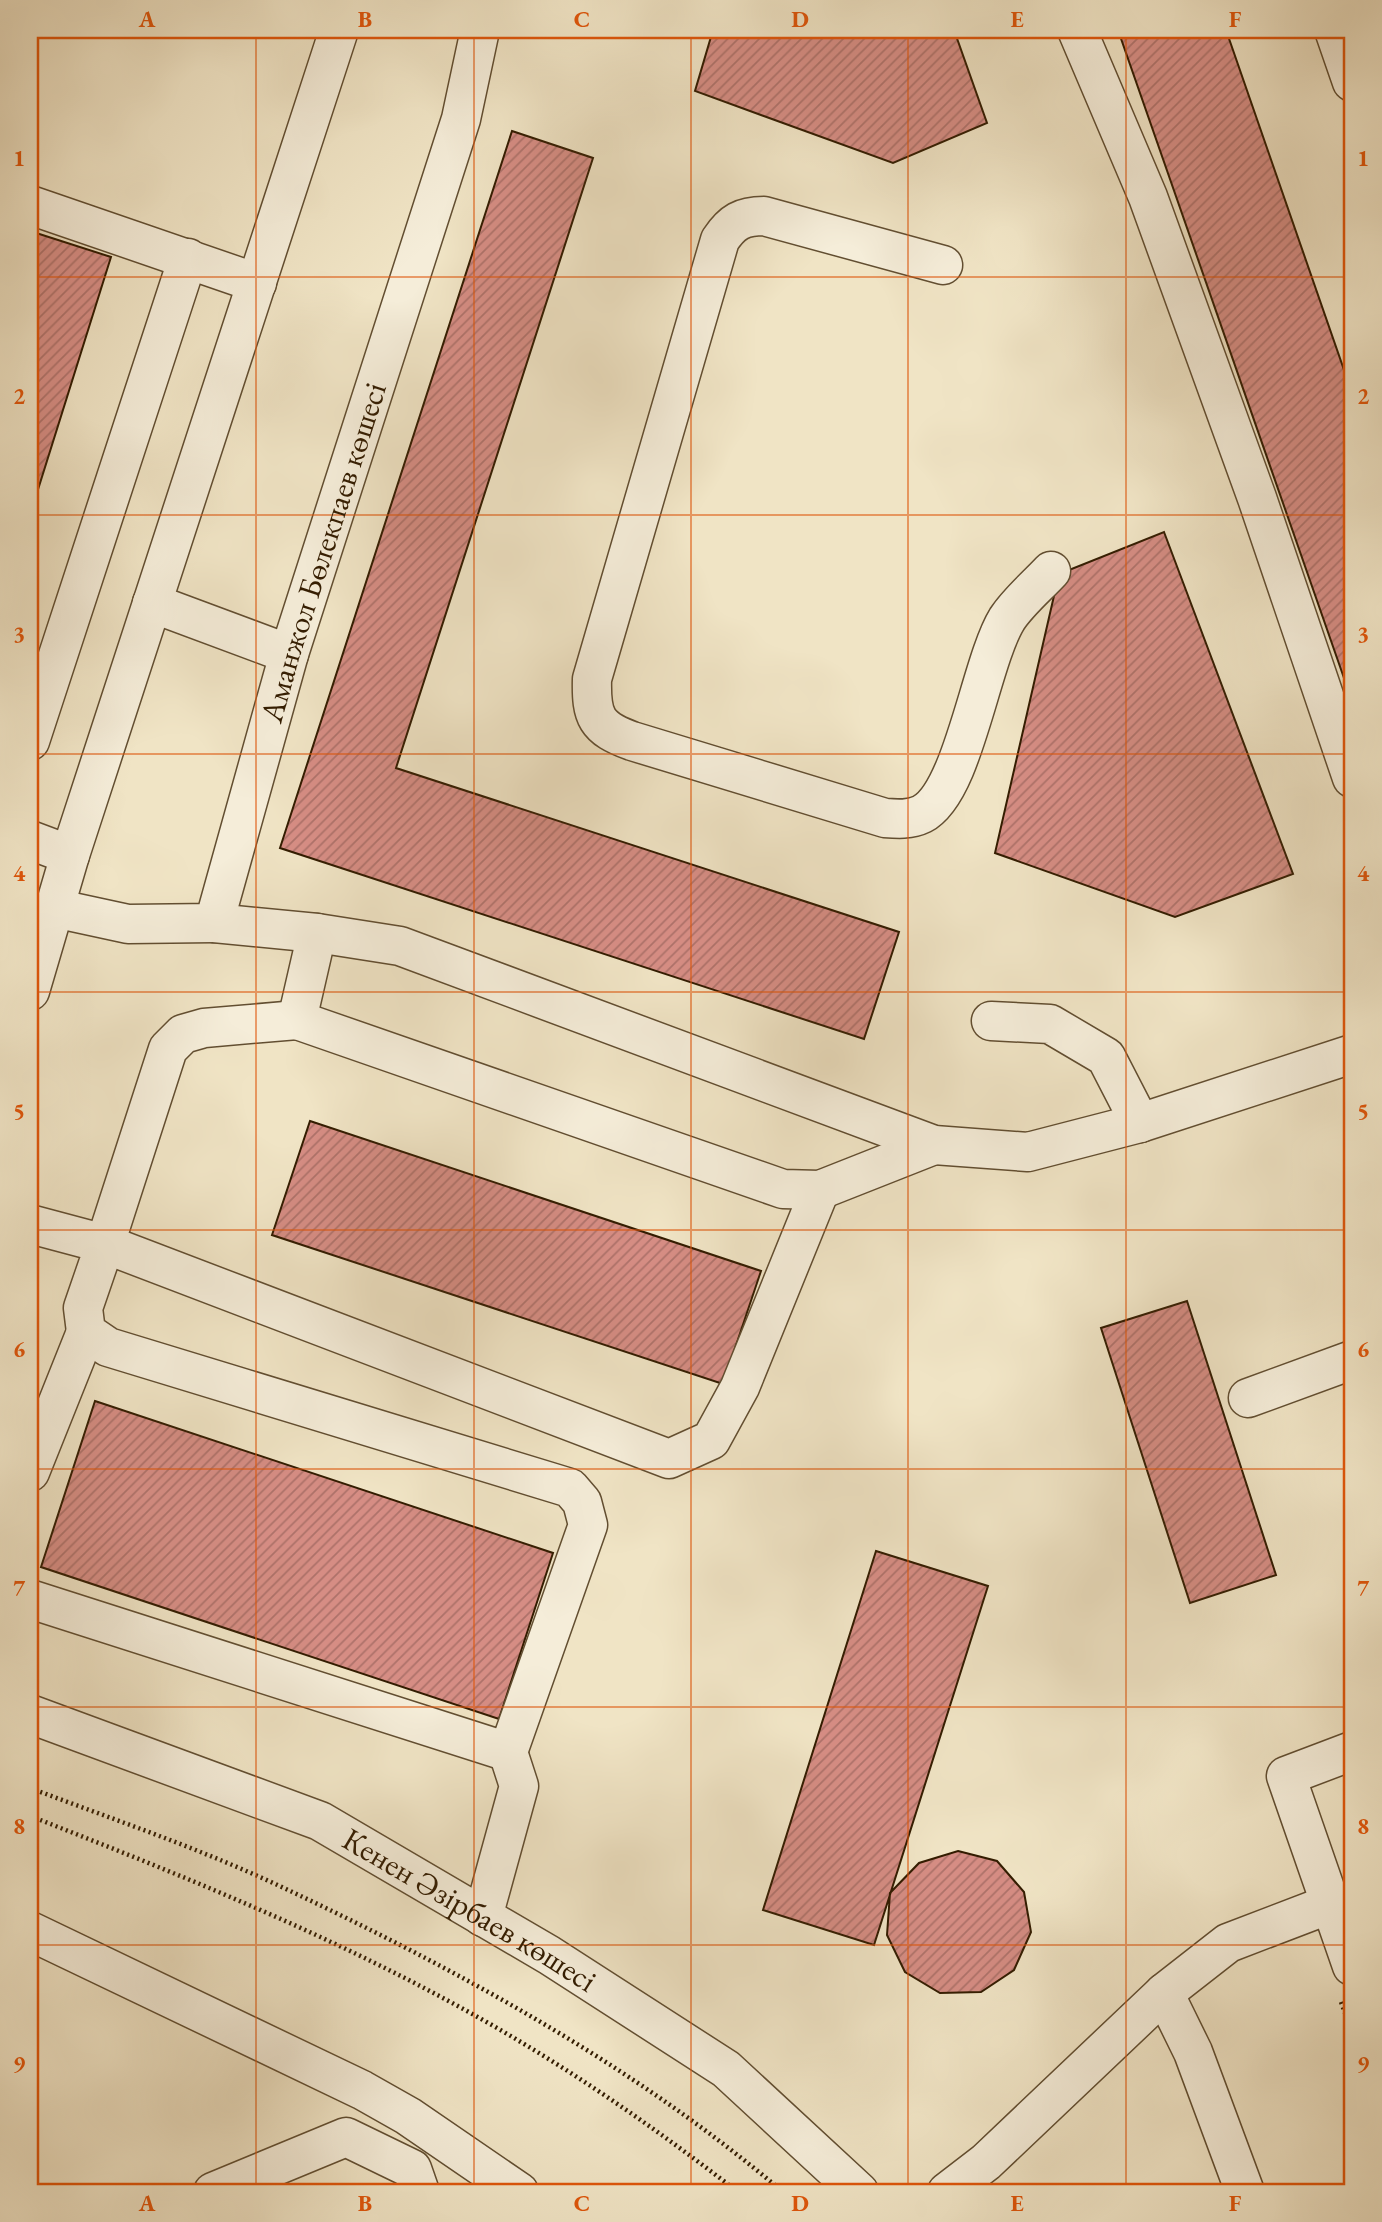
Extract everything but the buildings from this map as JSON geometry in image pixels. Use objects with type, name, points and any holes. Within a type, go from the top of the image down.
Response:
[{"type":"street","points":[[30,991],[70,855],[339,30]]},
{"type":"street","name":"Аманжол Бөлекпаев көшесі","points":[[214,923],[289,654],[461,118],[480,30]]},
{"type":"street","points":[[1077,30],[1148,197],[1257,498],[1352,778]]},
{"type":"street","points":[[1334,30],[1352,82]]},
{"type":"street","points":[[30,205],[257,283]]},
{"type":"street","points":[[943,265],[764,216],[748,216],[730,225],[720,240],[592,679],[591,701],[597,721],[612,734],[632,741],[885,818],[907,819],[923,814],[949,782],[991,655],[1008,618],[1051,571]]},
{"type":"street","points":[[30,741],[188,258]]},
{"type":"street","points":[[152,603],[289,654]]},
{"type":"street","points":[[30,840],[70,855]]},
{"type":"street","points":[[54,908],[128,924],[214,923],[317,933],[400,946],[934,1145],[1028,1152],[1140,1123],[1352,1054]]},
{"type":"street","points":[[297,1020],[317,933]]},
{"type":"street","points":[[30,1472],[86,1332],[83,1308],[168,1049],[183,1034],[204,1028],[297,1020],[783,1189],[820,1190],[934,1145]]},
{"type":"street","points":[[991,1021],[1049,1024],[1106,1057],[1140,1123]]},
{"type":"street","points":[[30,1224],[105,1244],[669,1459],[711,1440],[717,1430],[740,1387],[820,1190]]},
{"type":"street","points":[[86,1332],[108,1347],[570,1488],[582,1502],[588,1525],[508,1752],[519,1786],[483,1917]]},
{"type":"street","points":[[1248,1398],[1352,1360]]},
{"type":"street","points":[[30,1599],[508,1752]]},
{"type":"street","name":"Кенен Әзірбаев көшесі","points":[[30,1714],[320,1821],[549,1955],[726,2069],[859,2192]]},
{"type":"street","points":[[1352,1751],[1286,1776],[1352,1966]]},
{"type":"street","points":[[947,2192],[986,2162],[1164,1993],[1228,1943],[1331,1904]]},
{"type":"street","points":[[30,1931],[349,2084],[408,2116],[519,2192]]},
{"type":"street","points":[[1164,1993],[1193,2052],[1245,2192]]},
{"type":"street","points":[[379,2153],[408,2116]]},
{"type":"street","points":[[213,2192],[346,2137],[412,2169],[420,2192]]},
{"type":"path","points":[[30,1788],[284,1888],[459,1976],[584,2051],[678,2112],[783,2192]]},
{"type":"path","points":[[30,1816],[202,1884],[320,1937],[441,1998],[557,2064],[646,2123],[738,2192]]}]
